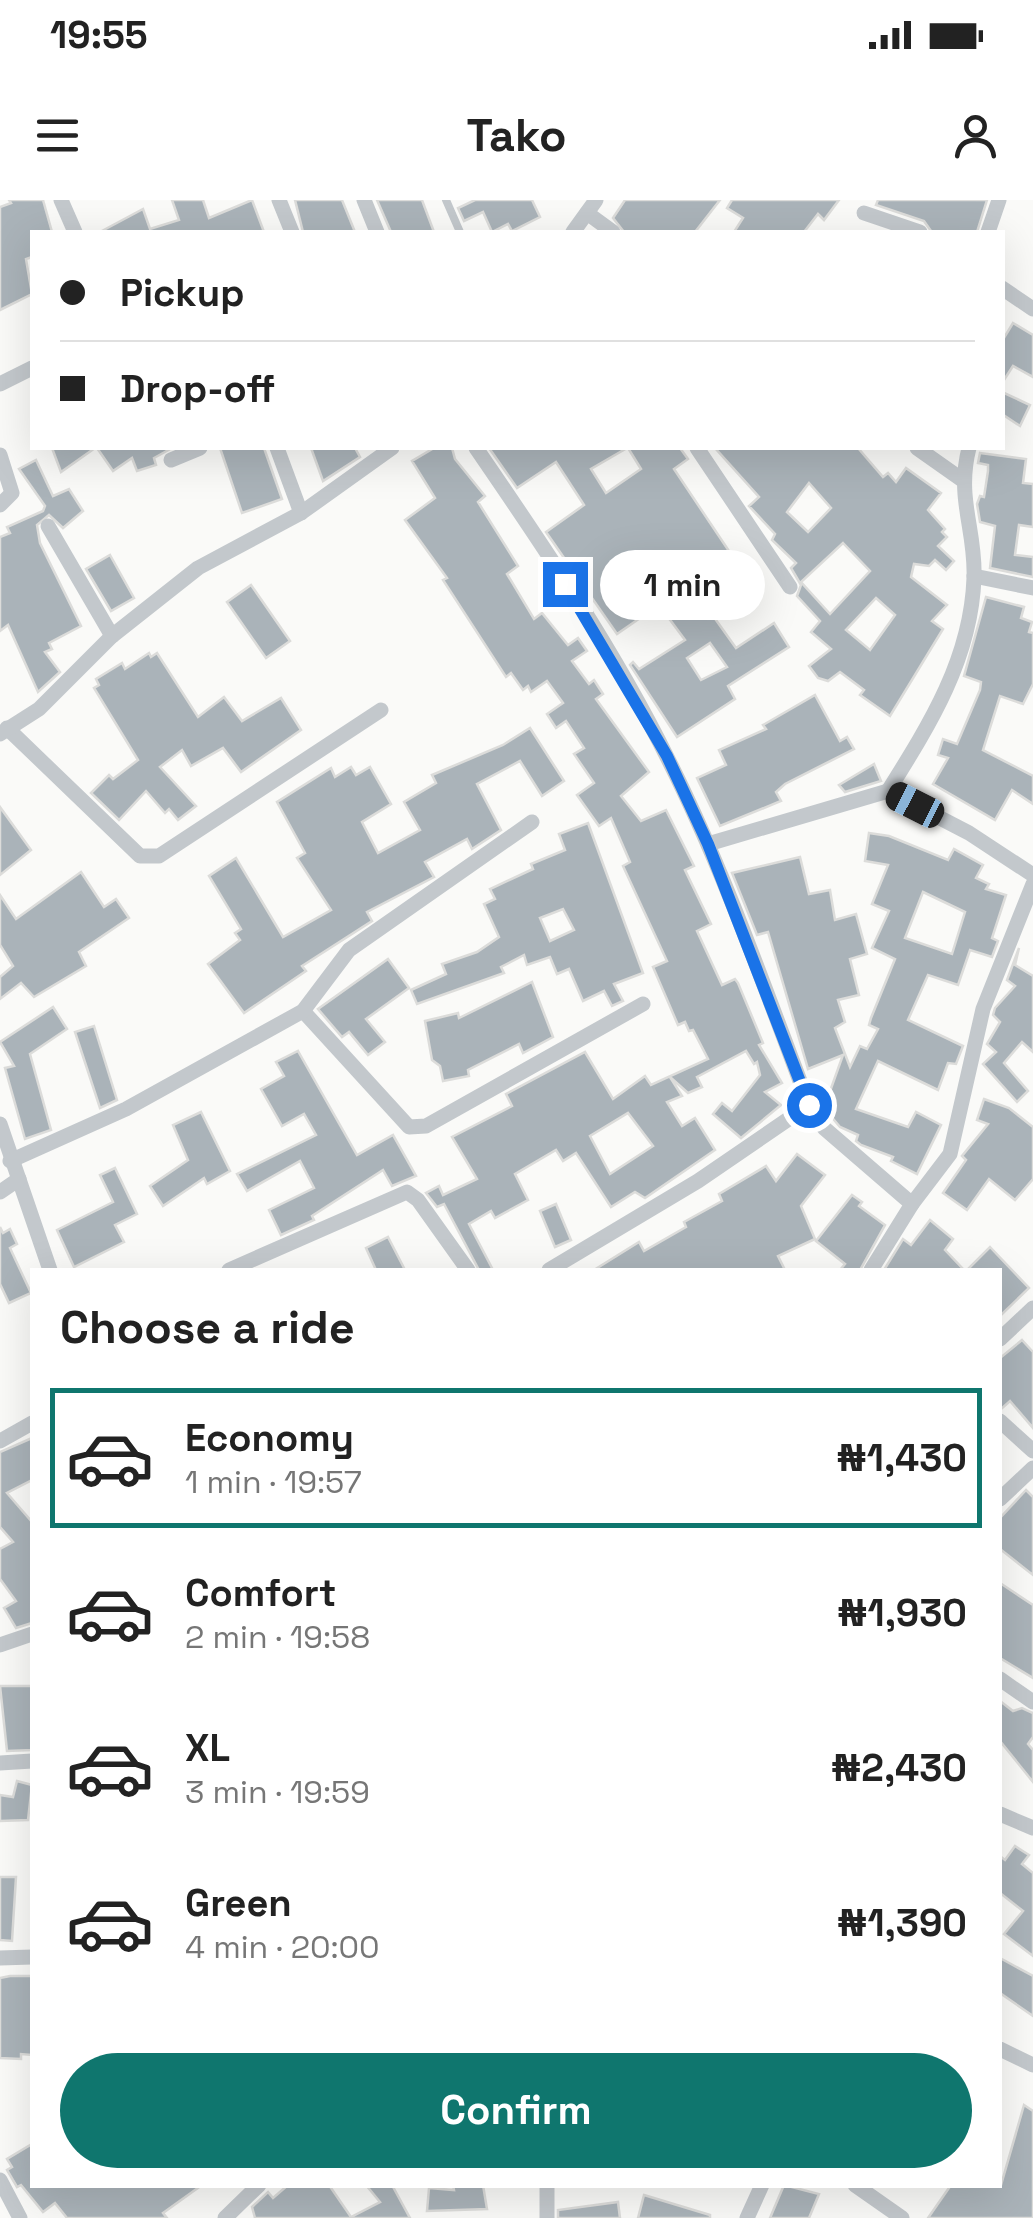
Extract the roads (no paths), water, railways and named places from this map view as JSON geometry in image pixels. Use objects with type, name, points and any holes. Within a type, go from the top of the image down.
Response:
[{"type":"street","points":[[62,200],[74,230]]},
{"type":"street","points":[[279,200],[291,230]]},
{"type":"street","points":[[364,200],[376,230]]},
{"type":"street","points":[[989,230],[999,200]]},
{"type":"street","points":[[574,230],[591,206],[611,230]]},
{"type":"street","points":[[864,213],[914,230]]},
{"type":"street","points":[[1005,290],[1033,309]]},
{"type":"street","points":[[0,384],[30,369]]},
{"type":"street","points":[[171,460],[195,450]]},
{"type":"street","points":[[278,450],[301,512]]},
{"type":"street","points":[[381,710],[160,856],[140,856],[4,731],[39,708],[112,636],[198,568],[301,512],[389,450]]},
{"type":"street","points":[[477,450],[601,640],[667,756],[708,844],[809,1105],[824,1128],[912,1204]]},
{"type":"street","points":[[698,450],[790,587]]},
{"type":"street","points":[[920,450],[961,479]]},
{"type":"street","points":[[708,844],[888,791],[942,707],[964,641],[974,576],[961,479],[968,450]]},
{"type":"street","points":[[0,455],[12,493],[0,505]]},
{"type":"street","points":[[48,526],[112,636]]},
{"type":"street","points":[[974,576],[1033,588]]},
{"type":"street","points":[[888,791],[969,832],[1033,875]]},
{"type":"street","points":[[10,1160],[126,1109],[303,1010],[349,950],[532,822]]},
{"type":"street","points":[[872,1268],[912,1204],[950,1154],[983,1010],[1033,884]]},
{"type":"street","points":[[303,1010],[409,1127],[426,1126],[644,1004]]},
{"type":"street","points":[[552,1268],[698,1181],[809,1105]]},
{"type":"street","points":[[0,1124],[49,1268]]},
{"type":"street","points":[[0,1192],[19,1179]]},
{"type":"street","points":[[233,1268],[407,1192],[418,1200],[467,1268]]},
{"type":"street","points":[[1002,1338],[1033,1308]]},
{"type":"street","points":[[0,1441],[30,1423]]},
{"type":"street","points":[[1002,1423],[1033,1451]]},
{"type":"street","points":[[1002,1497],[1033,1468]]},
{"type":"street","points":[[0,1645],[30,1635]]},
{"type":"street","points":[[1002,1680],[1033,1702]]},
{"type":"street","points":[[0,1763],[30,1761]]},
{"type":"street","points":[[1002,1815],[1033,1828]]},
{"type":"street","points":[[0,1958],[30,1957]]},
{"type":"street","points":[[1002,2049],[1033,2065]]},
{"type":"street","points":[[0,2180],[20,2218]]},
{"type":"street","points":[[227,2218],[257,2188]]},
{"type":"street","points":[[547,2188],[547,2218]]},
{"type":"street","points":[[747,2218],[761,2188]]},
{"type":"street","points":[[860,2188],[902,2218]]},
{"type":"lane","points":[[446,200],[459,230]]}]
